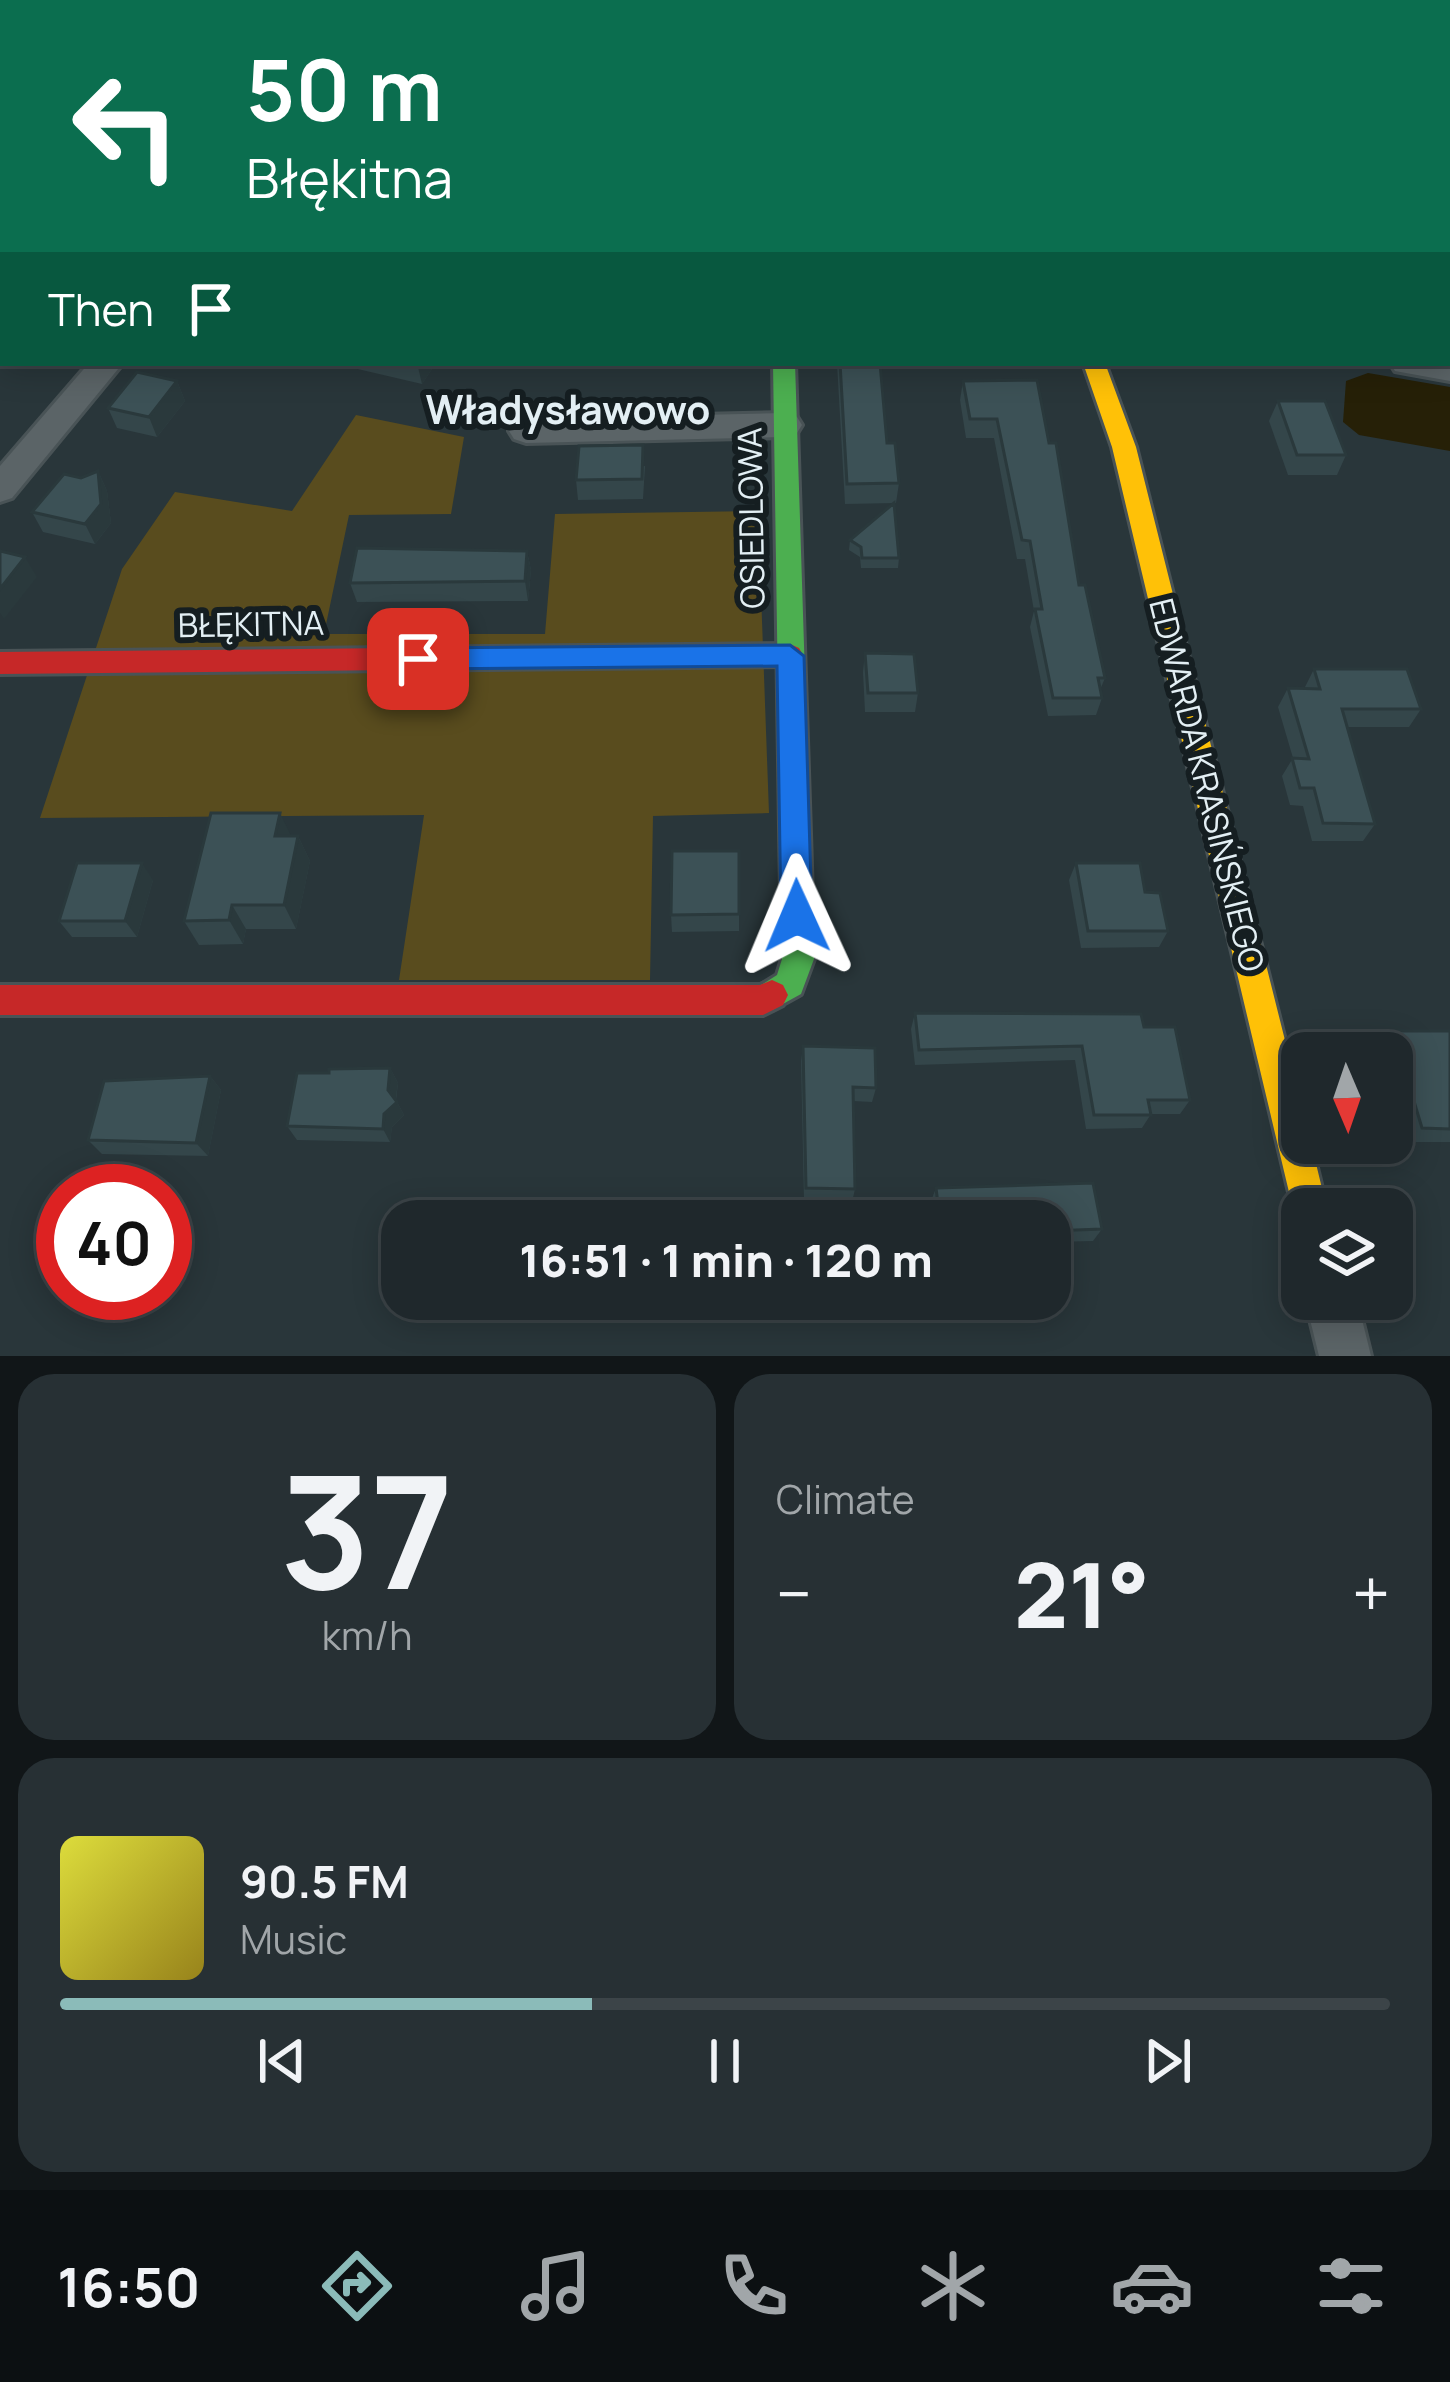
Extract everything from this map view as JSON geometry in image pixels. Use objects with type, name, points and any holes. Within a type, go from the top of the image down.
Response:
[{"type":"street","points":[[0,489],[103,366]]},
{"type":"street","name":"OSIEDLOWA","points":[[0,1000],[763,1000],[790,984],[798,959],[784,366]]},
{"type":"street","name":"EDWARDA KRASIŃSKIEGO","points":[[1095,366],[1124,447],[1305,1188]]},
{"type":"street","points":[[526,431],[785,425]]},
{"type":"street","name":"BŁĘKITNA","points":[[0,663],[790,656]]},
{"type":"street","points":[[1336,1320],[1345,1356]]},
{"type":"shaded area","points":[[1368,373],[1450,387],[1450,451],[1359,435],[1343,422],[1346,381]]},
{"type":"shaded area","points":[[356,415],[464,437],[451,514],[349,515],[324,634],[545,634],[555,514],[758,511],[769,813],[653,816],[650,980],[399,980],[424,815],[40,818],[122,569],[175,492],[292,511]]},
{"type":"building","points":[[840,366],[880,366],[887,443],[895,443],[899,483],[847,484]]},
{"type":"building","points":[[137,372],[177,381],[149,417],[108,408]]},
{"type":"building","points":[[1037,380],[1049,443],[1056,443],[1079,585],[1085,585],[1105,678],[1098,678],[1102,698],[1053,698],[1035,609],[1042,609],[1030,541],[1022,540],[997,419],[970,419],[963,381]]},
{"type":"building","points":[[1278,401],[1325,401],[1346,455],[1297,455]]},
{"type":"building","points":[[643,445],[642,479],[576,480],[579,446]]},
{"type":"building","points":[[98,471],[101,504],[85,524],[32,512],[64,474],[81,478]]},
{"type":"building","points":[[894,503],[899,558],[862,558],[861,547],[850,540]]},
{"type":"building","points":[[357,548],[527,551],[525,581],[350,583]]},
{"type":"building","points":[[0,551],[25,557],[0,589]]},
{"type":"building","points":[[865,653],[914,654],[918,693],[868,693]]},
{"type":"building","points":[[1314,669],[1407,669],[1421,709],[1342,709],[1375,824],[1323,823],[1314,788],[1300,788],[1292,758],[1309,759],[1288,688],[1320,689]]},
{"type":"building","points":[[211,813],[280,813],[275,836],[298,836],[284,905],[232,905],[229,920],[184,921]]},
{"type":"building","points":[[672,851],[739,851],[739,914],[671,915]]},
{"type":"building","points":[[77,863],[142,863],[125,921],[59,921]]},
{"type":"building","points":[[1076,863],[1140,863],[1145,892],[1160,893],[1168,931],[1088,931]]},
{"type":"building","points":[[915,1013],[1141,1014],[1144,1027],[1175,1027],[1190,1100],[1148,1100],[1151,1115],[1094,1115],[1082,1046],[919,1050]]},
{"type":"building","points":[[1450,1031],[1450,1129],[1422,1128],[1413,1098],[1413,1032],[1393,1032]]},
{"type":"building","points":[[803,1046],[875,1048],[876,1088],[853,1087],[855,1189],[806,1188]]},
{"type":"building","points":[[390,1068],[388,1090],[397,1102],[384,1114],[383,1129],[287,1126],[297,1073]]},
{"type":"building","points":[[210,1076],[196,1143],[88,1140],[104,1081]]},
{"type":"building","points":[[1093,1183],[1102,1229],[1071,1230],[1071,1200],[937,1200],[936,1188]]},
{"type":"traffic: fast","points":[[772,995],[790,984],[798,959],[784,366]]},
{"type":"traffic: slow","points":[[1095,366],[1124,447],[1305,1188]]},
{"type":"traffic: jam","points":[[0,663],[790,655]]},
{"type":"traffic: jam","points":[[0,1000],[763,1000],[772,995]]},
{"type":"district","name":"Władysławowo","points":[[568,410]]},
{"type":"route","points":[[418,659],[790,656],[797,916]]}]
